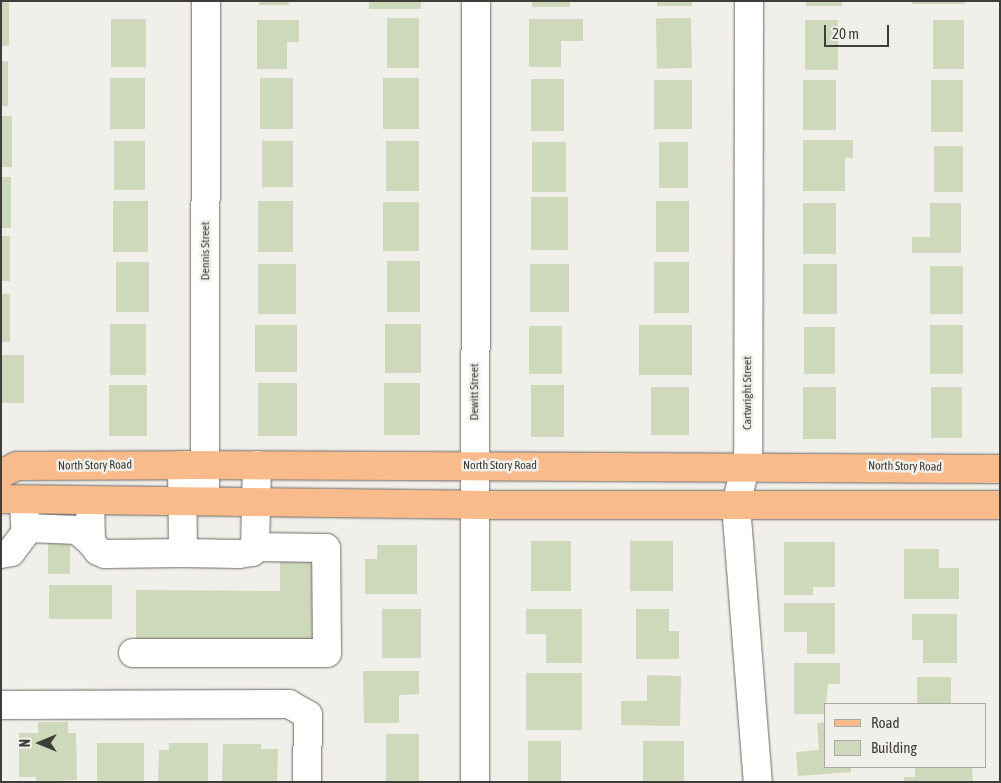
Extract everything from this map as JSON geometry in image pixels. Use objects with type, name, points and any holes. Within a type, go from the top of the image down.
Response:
[{"type":"main road","name":"North Story Road","points":[[1,474],[17,466],[1000,468]]},
{"type":"main road","points":[[12,500],[258,500],[475,506],[1000,505]]},
{"type":"street","name":"Dennis Street","points":[[183,553],[194,500],[206,1]]},
{"type":"street","name":"Dewitt Street","points":[[474,782],[476,1]]},
{"type":"street","name":"Cartwright Street","points":[[749,1],[747,466],[736,505],[758,782]]},
{"type":"street","points":[[12,500],[29,528],[77,530],[105,554],[239,554],[252,552],[255,547],[258,500],[257,465]]},
{"type":"street","points":[[90,501],[91,542]]},
{"type":"street","points":[[1,554],[11,552],[29,528]]},
{"type":"street","points":[[133,653],[327,653],[326,548],[255,547]]},
{"type":"street","points":[[1,705],[289,704],[308,715],[307,782]]},
{"type":"building","points":[[1,1],[9,1],[9,46],[1,46]]},
{"type":"building","points":[[259,1],[289,1],[289,5],[259,5]]},
{"type":"building","points":[[369,1],[421,1],[421,9],[369,9]]},
{"type":"building","points":[[532,1],[570,1],[570,7],[532,7]]},
{"type":"building","points":[[657,1],[692,1],[692,6],[657,6]]},
{"type":"building","points":[[806,1],[842,1],[842,6],[806,6]]},
{"type":"building","points":[[912,1],[965,1],[965,4],[912,4]]},
{"type":"building","points":[[387,18],[419,18],[419,68],[387,68]]},
{"type":"building","points":[[691,18],[692,68],[657,69],[656,19]]},
{"type":"building","points":[[111,19],[146,19],[146,67],[111,67]]},
{"type":"building","points":[[529,19],[583,19],[583,41],[561,41],[561,67],[529,67]]},
{"type":"building","points":[[257,20],[299,20],[299,42],[287,42],[287,69],[257,69]]},
{"type":"building","points":[[805,20],[838,20],[838,70],[805,70]]},
{"type":"building","points":[[933,20],[964,20],[964,69],[933,69]]},
{"type":"building","points":[[1,61],[8,61],[8,106],[1,106]]},
{"type":"building","points":[[110,78],[145,78],[145,129],[110,129]]},
{"type":"building","points":[[260,78],[293,78],[293,129],[260,129]]},
{"type":"building","points":[[383,78],[419,78],[419,129],[383,129]]},
{"type":"building","points":[[531,79],[564,79],[564,131],[531,131]]},
{"type":"building","points":[[654,80],[692,80],[692,129],[654,129]]},
{"type":"building","points":[[803,80],[836,80],[836,130],[803,130]]},
{"type":"building","points":[[931,80],[963,80],[963,132],[931,132]]},
{"type":"building","points":[[1,116],[12,116],[12,167],[1,167]]},
{"type":"building","points":[[803,140],[853,140],[853,158],[845,158],[845,191],[803,191]]},
{"type":"building","points":[[114,141],[145,141],[145,190],[114,190]]},
{"type":"building","points":[[262,141],[293,141],[293,187],[262,187]]},
{"type":"building","points":[[386,141],[419,141],[419,191],[386,191]]},
{"type":"building","points":[[532,142],[566,142],[566,192],[532,192]]},
{"type":"building","points":[[659,142],[688,142],[688,188],[659,188]]},
{"type":"building","points":[[934,146],[963,146],[963,192],[934,192]]},
{"type":"building","points":[[1,177],[11,177],[11,228],[1,228]]},
{"type":"building","points":[[531,197],[568,197],[568,250],[531,250]]},
{"type":"building","points":[[113,201],[148,201],[148,252],[113,252]]},
{"type":"building","points":[[258,201],[293,201],[293,252],[258,252]]},
{"type":"building","points":[[656,201],[689,201],[689,252],[656,252]]},
{"type":"building","points":[[383,202],[419,202],[419,251],[383,251]]},
{"type":"building","points":[[803,203],[836,203],[836,254],[803,254]]},
{"type":"building","points":[[930,203],[961,203],[961,253],[912,253],[912,237],[930,237]]},
{"type":"building","points":[[1,236],[10,236],[10,281],[1,281]]},
{"type":"building","points":[[387,261],[420,261],[420,312],[387,312]]},
{"type":"building","points":[[116,262],[149,262],[149,312],[116,312]]},
{"type":"building","points":[[654,262],[689,262],[689,313],[654,313]]},
{"type":"building","points":[[258,264],[296,264],[296,314],[258,314]]},
{"type":"building","points":[[530,264],[569,264],[569,312],[530,312]]},
{"type":"building","points":[[803,264],[837,264],[837,314],[803,314]]},
{"type":"building","points":[[930,266],[963,266],[963,314],[930,314]]},
{"type":"building","points":[[1,294],[10,294],[10,342],[1,342]]},
{"type":"building","points":[[110,324],[146,324],[146,375],[110,375]]},
{"type":"building","points":[[385,324],[421,324],[421,373],[385,373]]},
{"type":"building","points":[[255,325],[297,325],[297,372],[255,372]]},
{"type":"building","points":[[639,325],[692,325],[692,375],[639,375]]},
{"type":"building","points":[[930,325],[963,325],[963,374],[930,374]]},
{"type":"building","points":[[529,326],[562,326],[562,374],[529,374]]},
{"type":"building","points":[[804,327],[835,327],[835,374],[804,374]]},
{"type":"building","points":[[1,355],[24,355],[24,403],[1,403]]},
{"type":"building","points":[[258,383],[297,383],[297,436],[258,436]]},
{"type":"building","points":[[384,383],[420,383],[420,435],[384,435]]},
{"type":"building","points":[[109,385],[147,385],[147,436],[109,436]]},
{"type":"building","points":[[531,385],[564,385],[564,437],[531,437]]},
{"type":"building","points":[[651,387],[689,387],[689,435],[651,435]]},
{"type":"building","points":[[803,387],[836,387],[836,439],[803,439]]},
{"type":"building","points":[[931,387],[962,387],[962,438],[931,438]]},
{"type":"building","points":[[48,535],[70,535],[70,574],[48,574]]},
{"type":"building","points":[[531,541],[571,541],[571,591],[531,591]]},
{"type":"building","points":[[630,541],[673,541],[673,591],[630,591]]},
{"type":"building","points":[[784,542],[835,542],[835,587],[813,587],[813,595],[784,595]]},
{"type":"building","points":[[377,545],[417,545],[417,594],[365,594],[365,559],[377,559]]},
{"type":"building","points":[[904,549],[939,549],[939,568],[959,568],[959,599],[904,599]]},
{"type":"building","points":[[280,560],[313,560],[313,639],[136,639],[136,590],[280,591]]},
{"type":"building","points":[[49,585],[112,585],[112,619],[49,619]]},
{"type":"building","points":[[784,603],[835,603],[835,654],[807,654],[807,632],[784,632]]},
{"type":"building","points":[[382,609],[421,609],[421,658],[382,658]]},
{"type":"building","points":[[526,609],[582,609],[582,663],[546,663],[546,634],[526,634]]},
{"type":"building","points":[[636,609],[669,609],[669,631],[679,631],[679,659],[636,659]]},
{"type":"building","points":[[912,614],[957,614],[957,663],[923,663],[923,640],[912,640]]},
{"type":"building","points":[[794,663],[840,663],[840,684],[828,684],[824,714],[794,714]]},
{"type":"building","points":[[363,671],[419,671],[419,694],[399,695],[399,723],[364,723]]},
{"type":"building","points":[[526,673],[582,673],[582,730],[526,730]]},
{"type":"building","points":[[647,675],[681,676],[680,726],[621,725],[621,701],[647,701]]},
{"type":"building","points":[[917,677],[951,677],[951,703],[917,703]]},
{"type":"building","points":[[38,722],[68,722],[68,733],[76,733],[77,780],[36,782],[36,777],[19,777],[19,733],[38,733]]},
{"type":"building","points":[[824,722],[824,768],[851,768],[851,772],[798,776],[796,752],[819,750],[817,723]]},
{"type":"building","points":[[386,734],[419,734],[419,782],[386,782]]},
{"type":"building","points":[[528,741],[561,741],[561,782],[528,782]]},
{"type":"building","points":[[643,741],[684,741],[684,782],[643,782]]},
{"type":"building","points":[[97,743],[144,743],[144,782],[97,782]]},
{"type":"building","points":[[169,743],[208,743],[208,782],[158,782],[159,750],[169,750]]},
{"type":"building","points":[[223,744],[261,744],[261,749],[278,749],[277,782],[222,782]]},
{"type":"building","points":[[915,768],[972,768],[973,782],[904,782],[904,777],[915,777]]}]
